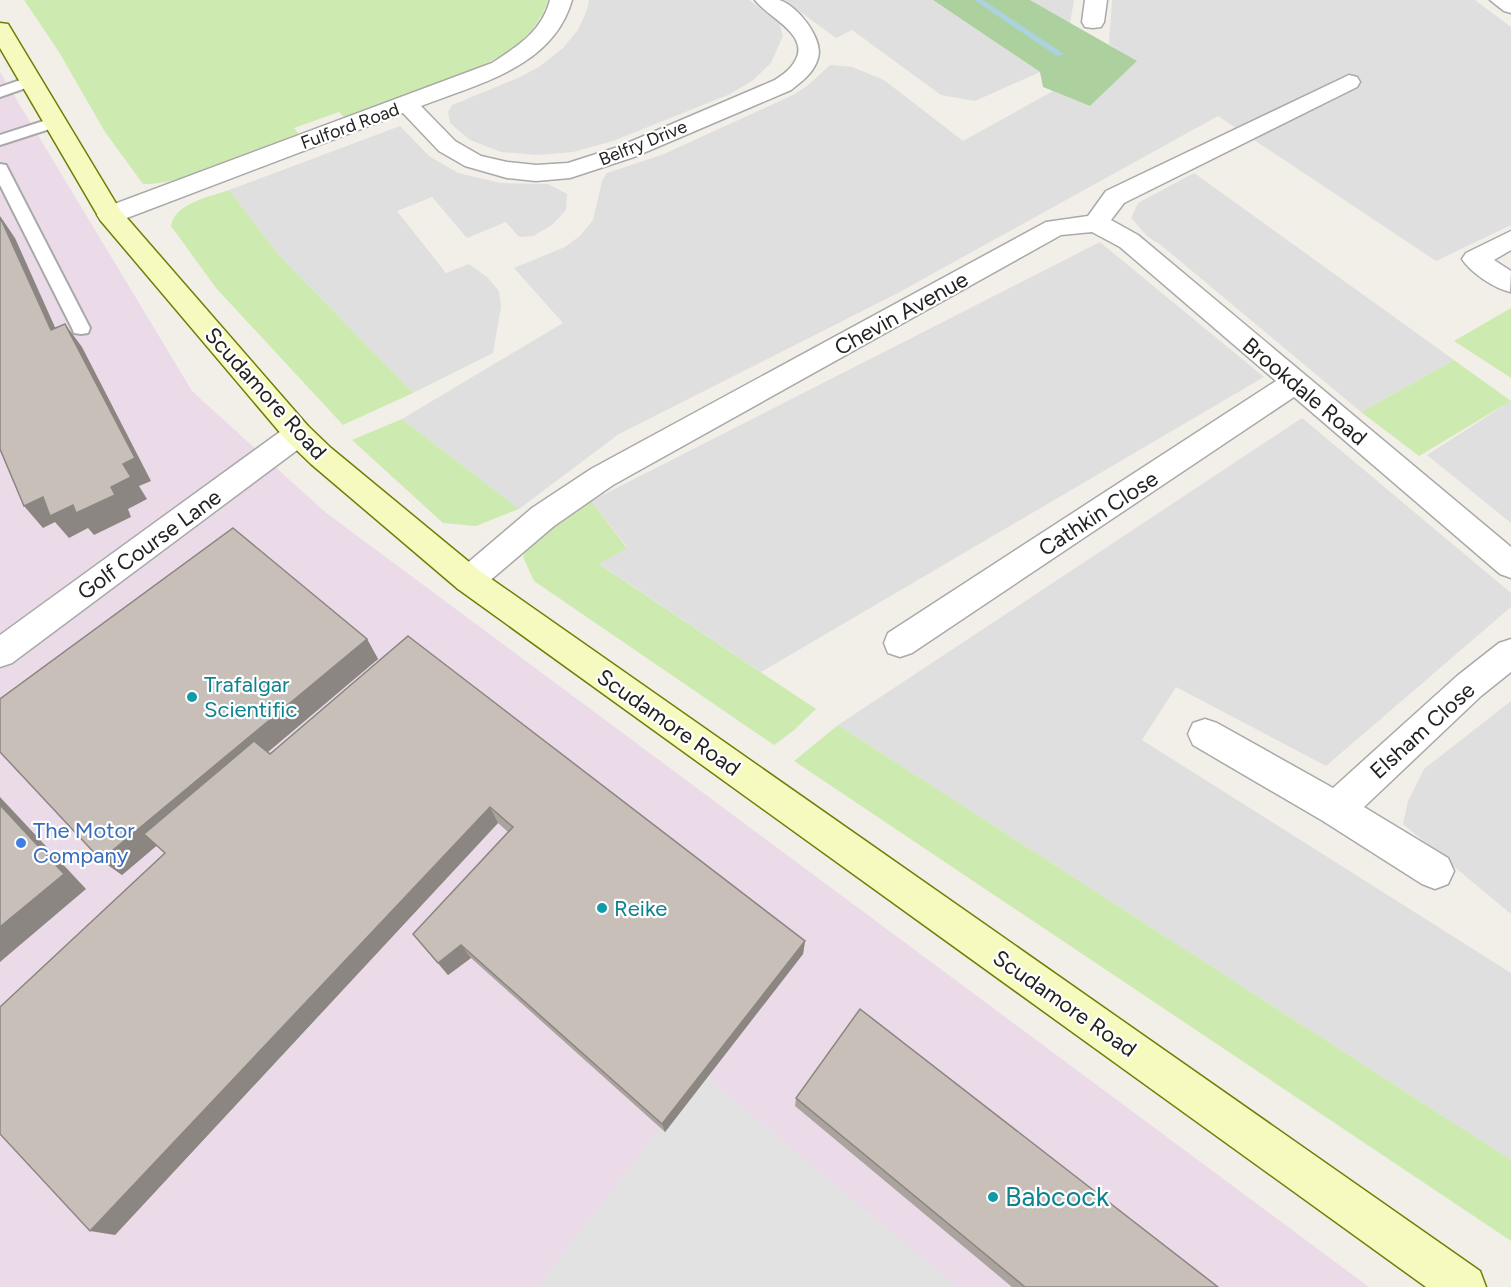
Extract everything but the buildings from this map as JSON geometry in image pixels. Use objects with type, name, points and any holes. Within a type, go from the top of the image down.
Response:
[{"type":"street","name":"Fulford Road","points":[[110,215],[500,68],[528,50],[548,30],[561,0]]},
{"type":"street","name":"Belfry Drive","points":[[407,104],[447,146],[473,161],[507,170],[536,172],[570,170],[626,152],[783,85],[801,70],[809,51],[805,33],[766,0]]},
{"type":"street","points":[[1093,22],[1096,0]]},
{"type":"street","points":[[1501,0],[1511,7]]},
{"type":"street","name":"Scudamore Road","points":[[0,29],[110,215],[298,434],[469,580],[1464,1287]]},
{"type":"street","points":[[1096,223],[1115,197],[1349,82]]},
{"type":"street","name":"Brookdale Road","points":[[1096,223],[1129,241],[1511,565]]},
{"type":"street","name":"Chevin Avenue","points":[[469,580],[543,517],[602,477],[1055,228],[1096,223]]},
{"type":"street","points":[[1510,283],[1475,259],[1511,239]]},
{"type":"street","name":"Cathkin Close","points":[[900,643],[1295,383]]},
{"type":"street","name":"Golf Course Lane","points":[[0,653],[298,434]]},
{"type":"street","name":"Elsham Close","points":[[1336,810],[1468,686],[1511,653]]},
{"type":"street","points":[[1205,734],[1435,871]]},
{"type":"lane","points":[[0,92],[32,81]]},
{"type":"lane","points":[[0,140],[56,122]]},
{"type":"lane","points":[[0,169],[81,328]]},
{"type":"shaded area","points":[[589,0],[749,0],[779,22],[783,36],[771,63],[752,81],[728,95],[613,141],[573,152],[538,155],[501,152],[470,140],[450,123],[448,112],[452,105],[518,78],[539,67],[563,48],[578,30]]},
{"type":"shaded area","points":[[784,0],[933,0],[1040,72],[975,101],[941,95],[852,30],[836,38]]},
{"type":"shaded area","points":[[1030,0],[1074,0],[1070,24],[1053,15]]},
{"type":"shaded area","points":[[1112,0],[1475,0],[1511,27],[1511,225],[1436,261],[1218,116],[896,294],[619,434],[519,509],[402,419],[563,323],[514,268],[565,247],[580,236],[593,220],[602,181],[607,173],[664,154],[793,95],[807,86],[830,65],[852,67],[884,80],[963,141],[1053,91],[1090,106],[1136,62],[1109,44]]},
{"type":"shaded area","points":[[0,72],[192,391],[325,512],[1369,1287],[0,1287]]},
{"type":"shaded area","points":[[400,126],[429,156],[458,173],[501,183],[548,184],[567,194],[566,210],[552,225],[533,236],[519,237],[506,222],[467,238],[432,197],[397,211],[446,273],[469,264],[487,277],[499,291],[501,307],[493,353],[413,393],[279,255],[229,190]]},
{"type":"shaded area","points":[[1194,173],[1454,360],[1361,412],[1161,245],[1148,237],[1131,218],[1138,203]]},
{"type":"shaded area","points":[[1100,242],[1264,377],[761,672],[598,563],[627,547],[591,501]]},
{"type":"shaded area","points":[[1511,401],[1511,523],[1427,455]]},
{"type":"shaded area","points":[[1302,418],[1511,593],[1511,607],[1326,766],[1176,687],[1142,740],[1511,973],[1511,1160],[838,725]]},
{"type":"shaded area","points":[[1511,701],[1511,914],[1403,824],[1408,801],[1424,769]]},
{"type":"shaded area","points":[[702,1073],[956,1287],[538,1287]]},
{"type":"green space","points":[[24,0],[548,0],[540,18],[528,34],[514,47],[479,67],[345,118],[339,112],[294,128],[299,134],[199,173],[159,183],[143,184],[105,132],[59,52]]},
{"type":"green space","points":[[933,0],[1030,0],[1137,61],[1090,106],[1043,87],[1040,72]]},
{"type":"green space","points":[[229,190],[279,255],[413,393],[343,425],[216,288],[171,226],[179,211],[186,206]]},
{"type":"green space","points":[[1511,308],[1511,378],[1454,341]]},
{"type":"green space","points":[[1454,360],[1511,401],[1419,456],[1361,412]]},
{"type":"green space","points":[[402,419],[519,509],[476,526],[443,523],[352,440]]},
{"type":"green space","points":[[591,501],[627,548],[599,564],[816,709],[774,745],[534,581],[523,557],[533,537]]},
{"type":"green space","points":[[838,725],[1511,1160],[1511,1241],[794,761]]},
{"type":"waterway","points":[[978,0],[1060,54]]},
{"type":"place","name":"Trafalgar Scientific","points":[[192,697]]},
{"type":"place","name":"The Motor Company","points":[[21,843]]},
{"type":"place","name":"Reike","points":[[602,908]]},
{"type":"place","name":"Babcock","points":[[993,1197]]}]
